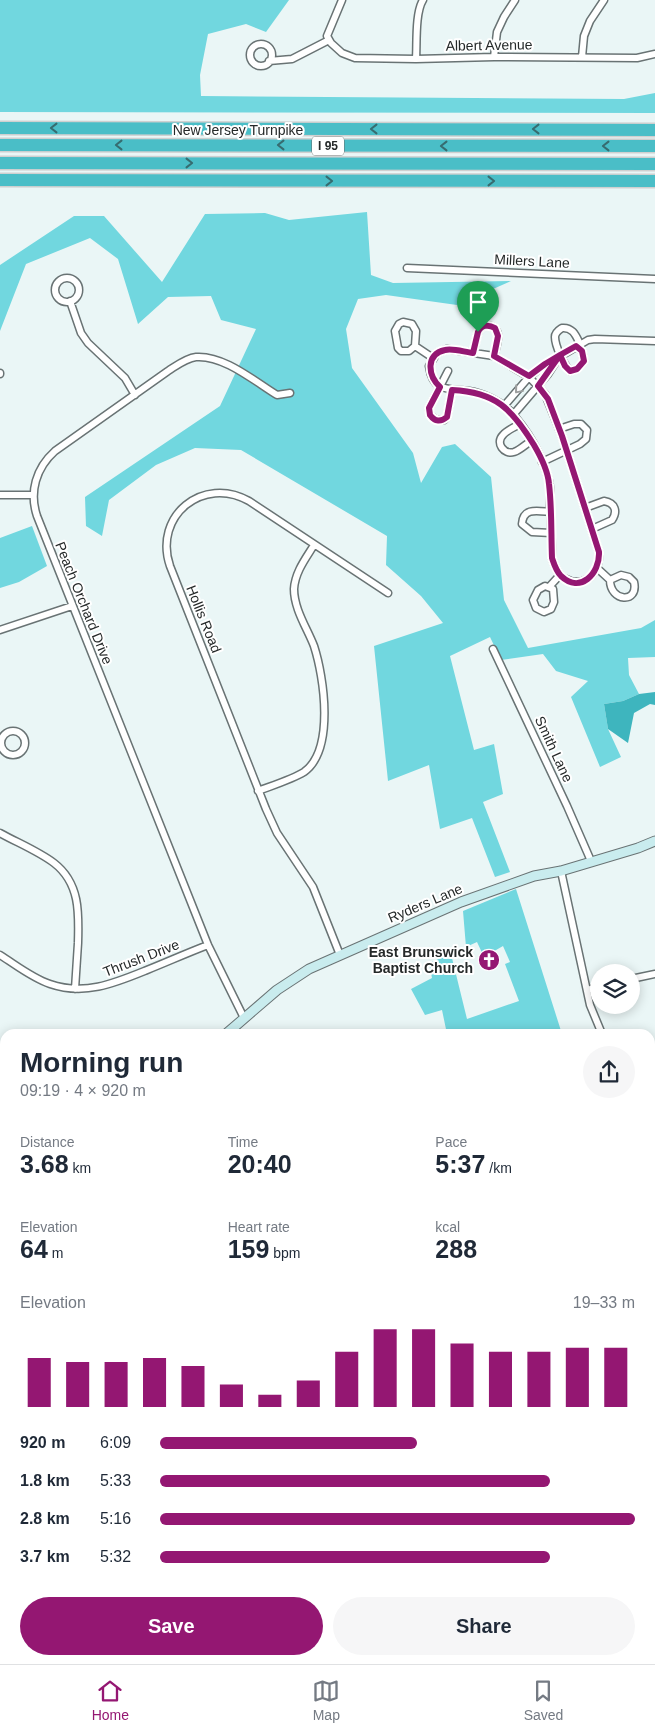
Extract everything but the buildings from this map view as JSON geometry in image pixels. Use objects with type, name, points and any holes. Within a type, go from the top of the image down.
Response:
[{"type":"highway","name":"New Jersey Turnpike","points":[[0,128],[655,130]]},
{"type":"highway","name":"New Jersey Turnpike","points":[[0,145],[655,146]]},
{"type":"highway","name":"I 95","points":[[0,163],[655,164]]},
{"type":"highway","points":[[0,180],[655,181]]},
{"type":"main road","name":"Ryders Lane","points":[[232,1029],[277,990],[309,969],[340,955],[461,902],[534,876],[561,871],[638,848],[655,840]]},
{"type":"street","points":[[270,61],[292,59],[329,40],[327,36],[342,0]]},
{"type":"street","points":[[416,59],[418,20],[423,0]]},
{"type":"street","points":[[494,57],[497,32],[515,0]]},
{"type":"street","points":[[582,57],[584,36],[590,21],[604,0]]},
{"type":"street","name":"Albert Avenue","points":[[329,40],[342,53],[355,58],[637,58],[655,54]]},
{"type":"street","name":"Millers Lane","points":[[407,268],[655,279]]},
{"type":"street","points":[[70,301],[81,333],[124,378],[134,395]]},
{"type":"street","points":[[408,322],[414,328],[415,346],[405,352],[398,348],[395,331],[399,324],[408,322]]},
{"type":"street","points":[[473,353],[479,330],[482,326],[486,325],[495,328],[498,336],[494,356]]},
{"type":"street","points":[[562,328],[570,328],[582,351],[584,361],[577,369],[570,371],[565,366],[560,355],[555,337],[562,328]]},
{"type":"street","points":[[504,406],[529,376],[545,364],[578,345],[595,339],[655,341]]},
{"type":"street","points":[[415,346],[433,358]]},
{"type":"street","points":[[447,349],[494,356],[529,376],[548,399],[560,429],[599,552],[597,568],[582,582],[574,582],[560,575],[552,558],[549,483],[542,462],[520,424],[504,406],[470,391],[440,387],[434,382],[430,373],[429,366],[437,352],[447,349]]},
{"type":"street","points":[[513,415],[538,386],[560,355]]},
{"type":"street","name":"Peach Orchard Drive","points":[[244,1018],[208,945],[37,516],[33,495],[37,475],[50,455],[186,360],[196,357],[228,364],[276,395],[290,393]]},
{"type":"street","points":[[448,371],[429,408],[430,415],[436,420],[444,420],[447,417],[452,390]]},
{"type":"street","points":[[542,462],[586,439],[587,430],[581,424],[576,423],[560,429]]},
{"type":"street","points":[[520,424],[507,431],[501,437],[500,442],[503,449],[506,452],[513,452],[531,441]]},
{"type":"street","name":"Hollis Road","points":[[340,955],[313,887],[277,833],[258,791],[168,561],[166,544],[168,533],[174,517],[186,504],[206,494],[223,492],[234,494],[244,498],[388,593]]},
{"type":"street","points":[[0,496],[33,495]]},
{"type":"street","points":[[585,508],[604,501],[612,504],[615,508],[615,516],[610,521],[592,529]]},
{"type":"street","points":[[550,512],[527,512],[522,519],[523,526],[532,532],[551,533]]},
{"type":"street","points":[[258,791],[304,772],[312,763],[322,741],[325,726],[325,698],[314,647],[294,593],[299,570],[314,544]]},
{"type":"street","points":[[597,568],[610,580]]},
{"type":"street","points":[[549,587],[560,575]]},
{"type":"street","points":[[0,630],[72,606]]},
{"type":"street","name":"Smith Lane","points":[[493,649],[591,861]]},
{"type":"street","points":[[0,833],[52,862],[67,877],[74,889],[79,917],[75,989]]},
{"type":"street","points":[[561,871],[590,1005],[600,1029]]},
{"type":"street","name":"Thrush Drive","points":[[0,955],[40,980],[75,989],[88,989],[106,986],[208,945]]},
{"type":"street","points":[[640,978],[655,974]]},
{"type":"shaded area","points":[[0,0],[289,0],[266,32],[246,24],[208,34],[200,75],[201,96],[624,99],[655,93],[655,113],[0,112]]},
{"type":"shaded area","points":[[367,212],[371,275],[393,283],[511,281],[457,305],[386,295],[358,299],[346,329],[352,368],[413,453],[421,483],[442,447],[455,444],[491,477],[504,600],[528,648],[641,628],[655,620],[655,657],[628,658],[629,675],[639,694],[623,701],[604,704],[608,729],[621,757],[600,767],[571,697],[588,681],[556,671],[543,654],[501,660],[490,637],[450,656],[474,750],[494,744],[503,794],[483,802],[510,872],[495,877],[472,818],[440,829],[429,765],[388,781],[374,646],[443,623],[421,596],[386,565],[387,536],[241,450],[195,448],[156,465],[109,500],[102,536],[86,526],[85,497],[220,406],[256,329],[221,320],[211,296],[168,297],[138,324],[118,259],[90,238],[26,264],[0,331],[0,265],[74,216],[104,216],[162,282],[205,214],[265,213],[289,220]]},
{"type":"shaded area","points":[[32,526],[47,566],[19,582],[0,588],[0,538]]},
{"type":"shaded area","points":[[655,692],[655,705],[650,704],[634,713],[628,743],[608,729],[604,704],[623,701],[639,694]]},
{"type":"shaded area","points":[[516,889],[560,1029],[446,1029],[442,1010],[425,1015],[411,989],[432,978],[429,963],[451,954],[467,1019],[519,1001],[505,964],[510,962],[503,946],[484,957],[477,942],[466,947],[463,911]]},
{"type":"place","name":"East Brunswick Baptist Church","points":[[489,960]]},
{"type":"route","points":[[478,332],[473,353],[447,349],[437,352],[432,359],[429,366],[430,373],[434,382],[440,387],[429,408],[430,415],[432,418],[440,421],[447,417],[452,390],[470,391],[485,396],[498,402],[517,419],[529,436],[546,470],[549,483],[552,558],[555,566],[560,575],[566,579],[582,582],[596,570],[599,552],[562,436],[548,399],[538,386],[560,355],[576,346],[582,351],[584,361],[577,369],[570,371],[565,366],[560,355],[529,376],[494,356],[498,336],[495,328],[486,325],[482,326],[478,332]]}]
